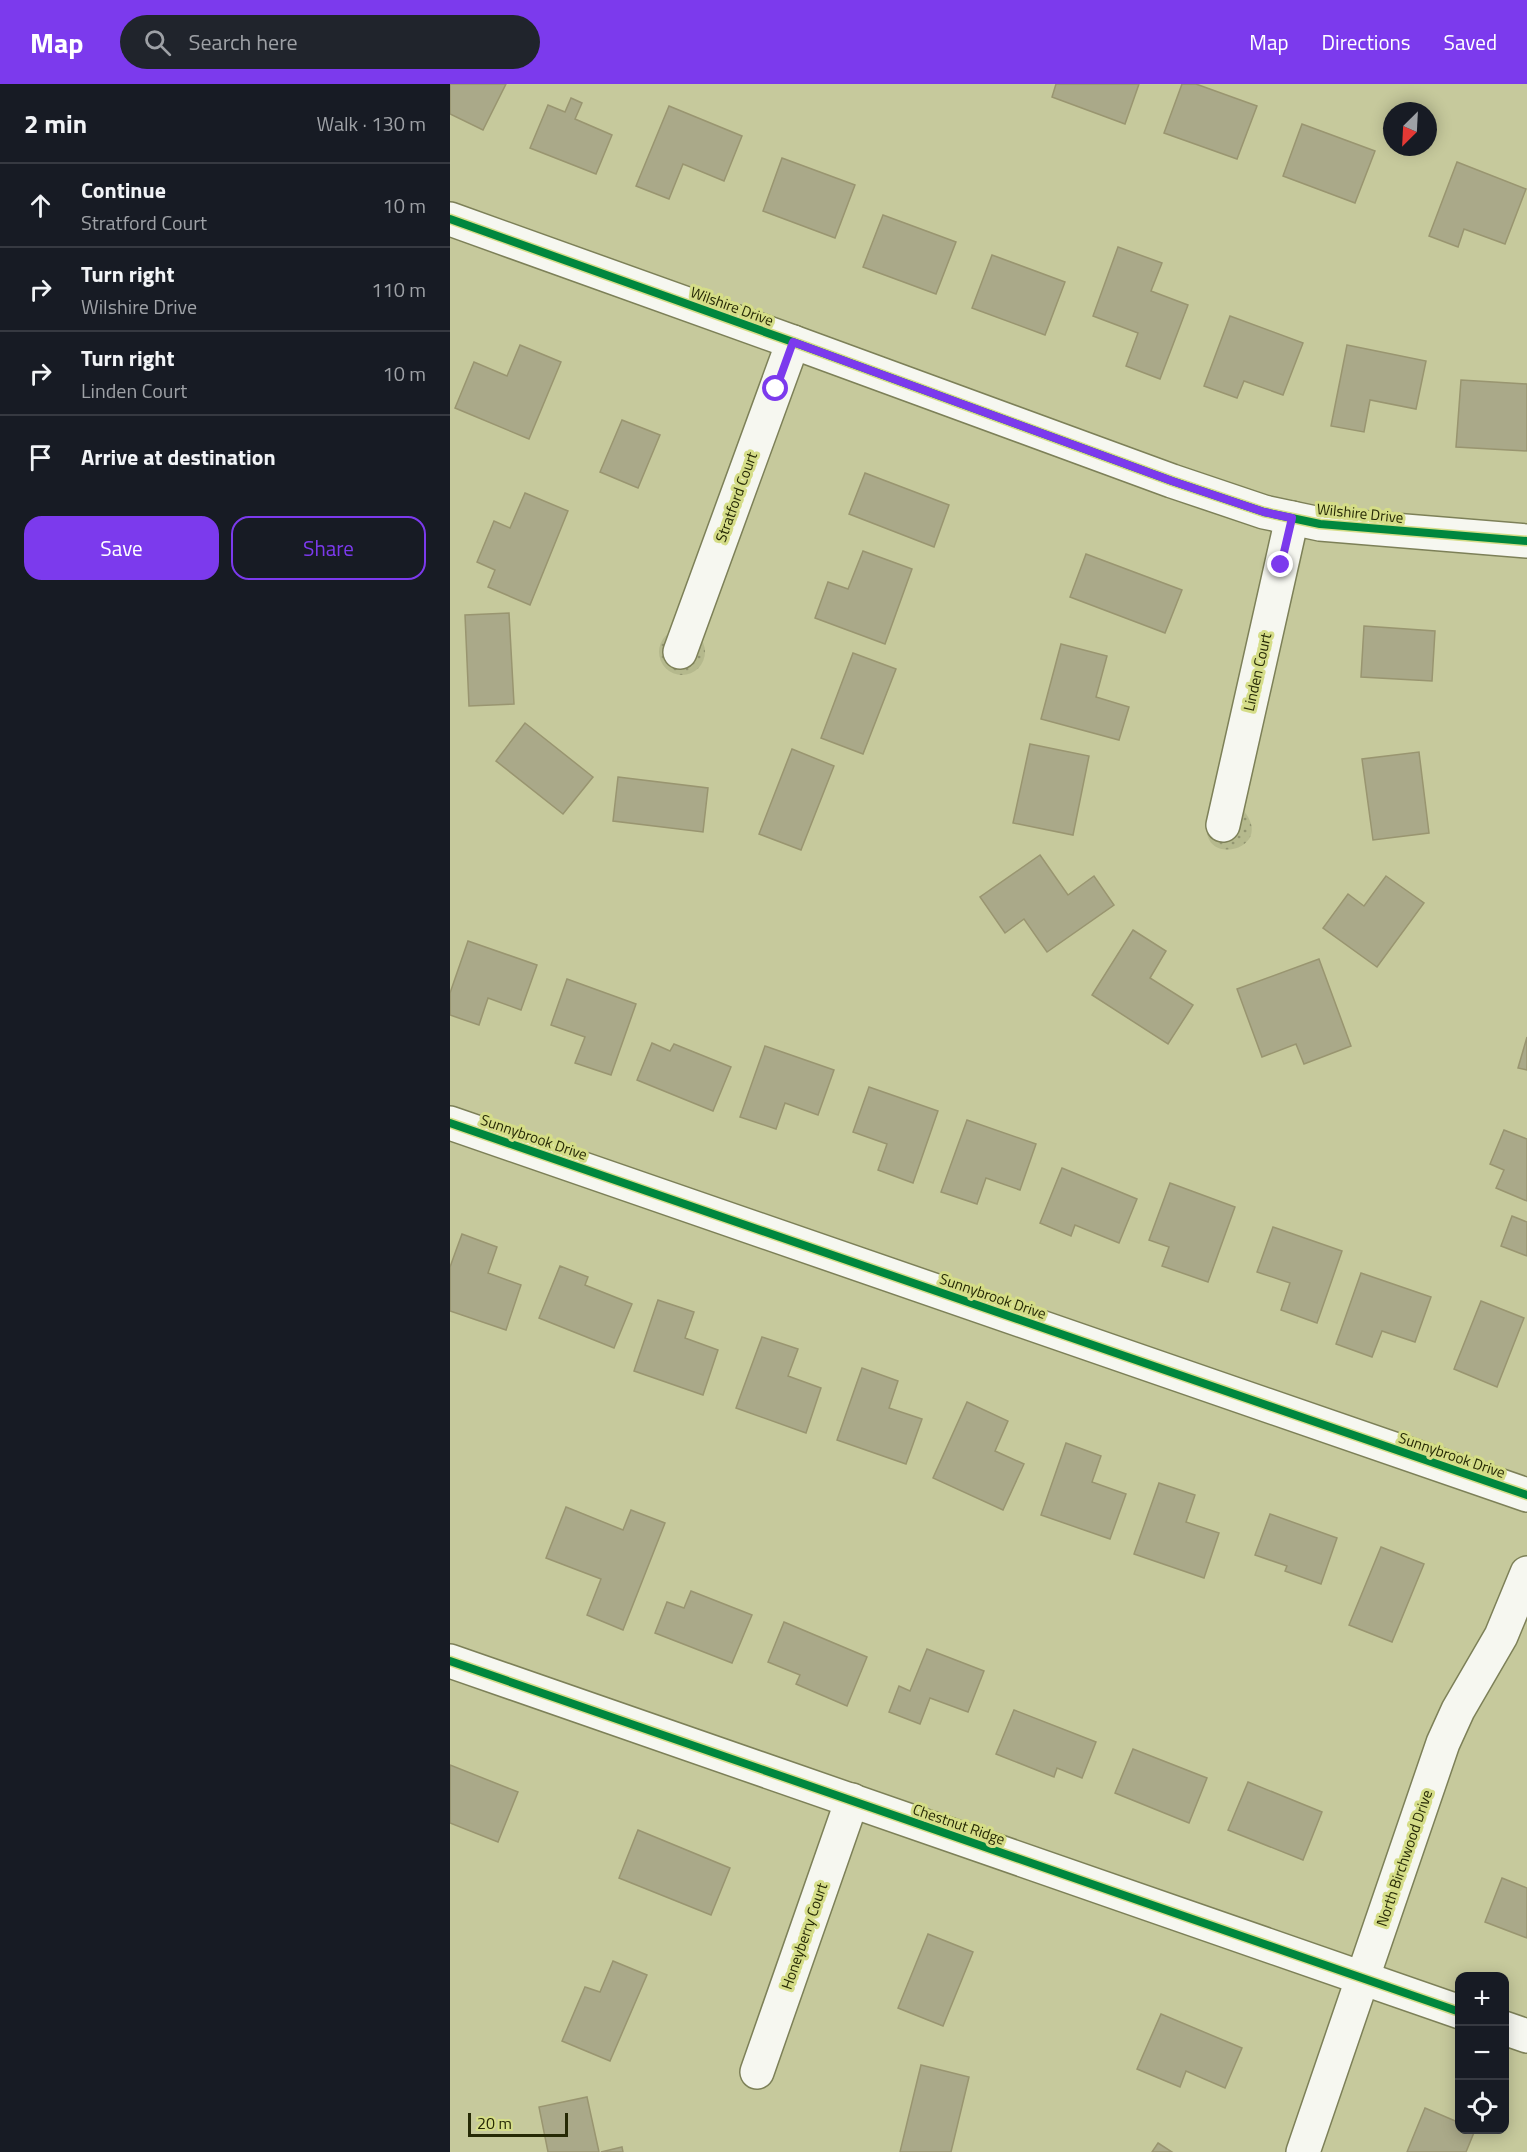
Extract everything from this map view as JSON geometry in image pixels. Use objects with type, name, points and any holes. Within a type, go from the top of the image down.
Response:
[{"type":"street","name":"Wilshire Drive","points":[[450,219],[1172,481],[1264,512],[1320,524],[1527,541]]},
{"type":"street","name":"Stratford Court","points":[[680,652],[793,342]]},
{"type":"street","name":"Linden Court","points":[[1223,825],[1292,518]]},
{"type":"street","name":"Sunnybrook Drive","points":[[450,1123],[1527,1495]]},
{"type":"street","name":"North Birchwood Drive","points":[[1303,2152],[1443,1743],[1458,1710],[1501,1636],[1527,1573]]},
{"type":"street","name":"Chestnut Ridge","points":[[450,1661],[1455,2010]]},
{"type":"street","name":"Honeyberry Court","points":[[757,2072],[852,1800]]},
{"type":"street","points":[[1509,2030],[1527,2036]]},
{"type":"green space","points":[[682,629],[698,636],[705,652],[698,668],[682,675],[666,668],[659,652],[666,636]]},
{"type":"green space","points":[[1242,809],[1251,824],[1250,836],[1243,845],[1233,849],[1221,849],[1212,843],[1207,832],[1210,814]]},
{"type":"building","points":[[450,84],[506,84],[483,130],[450,114]]},
{"type":"building","points":[[1056,84],[1139,84],[1125,124],[1052,97]]},
{"type":"building","points":[[1182,84],[1196,84],[1257,106],[1237,159],[1164,133]]},
{"type":"building","points":[[571,98],[582,103],[575,119],[612,135],[596,174],[530,148],[548,105],[565,112]]},
{"type":"building","points":[[669,106],[742,136],[724,181],[683,164],[669,199],[636,186]]},
{"type":"building","points":[[1302,124],[1375,151],[1355,203],[1283,176]]},
{"type":"building","points":[[782,158],[855,185],[835,238],[763,211]]},
{"type":"building","points":[[1457,162],[1526,189],[1505,244],[1464,229],[1458,247],[1429,236]]},
{"type":"building","points":[[883,215],[956,242],[936,294],[863,267]]},
{"type":"building","points":[[1118,247],[1162,263],[1151,291],[1188,305],[1160,379],[1126,366],[1138,333],[1093,316]]},
{"type":"building","points":[[992,255],[1065,282],[1045,335],[972,308]]},
{"type":"building","points":[[1230,316],[1303,343],[1283,395],[1244,381],[1237,398],[1204,386]]},
{"type":"building","points":[[520,345],[561,362],[529,439],[455,408],[474,362],[507,376]]},
{"type":"building","points":[[1347,345],[1426,361],[1416,409],[1370,400],[1364,432],[1331,426]]},
{"type":"building","points":[[1461,380],[1527,384],[1527,451],[1456,447]]},
{"type":"building","points":[[622,420],[660,435],[638,488],[600,472]]},
{"type":"building","points":[[865,473],[949,505],[934,547],[849,514]]},
{"type":"building","points":[[525,493],[568,511],[530,605],[488,587],[495,570],[477,562],[494,521],[510,528]]},
{"type":"building","points":[[863,551],[912,569],[885,644],[815,618],[828,582],[848,589]]},
{"type":"building","points":[[1086,554],[1182,590],[1165,633],[1070,597]]},
{"type":"building","points":[[509,613],[514,704],[469,706],[465,615]]},
{"type":"building","points":[[1364,626],[1435,631],[1432,681],[1361,677]]},
{"type":"building","points":[[1061,644],[1107,656],[1096,697],[1129,707],[1119,740],[1041,719]]},
{"type":"building","points":[[853,653],[896,669],[863,754],[821,738]]},
{"type":"building","points":[[525,723],[593,777],[563,814],[496,761]]},
{"type":"building","points":[[1030,744],[1089,756],[1073,835],[1013,823]]},
{"type":"building","points":[[792,749],[834,766],[801,850],[759,834]]},
{"type":"building","points":[[1419,752],[1429,833],[1373,840],[1362,759]]},
{"type":"building","points":[[618,777],[708,788],[703,832],[613,821]]},
{"type":"building","points":[[1040,855],[1068,895],[1094,876],[1114,905],[1047,952],[1024,919],[1005,933],[980,897]]},
{"type":"building","points":[[1386,876],[1424,903],[1377,967],[1323,928],[1348,894],[1364,906]]},
{"type":"building","points":[[1133,930],[1166,951],[1150,978],[1193,1005],[1168,1044],[1092,995]]},
{"type":"building","points":[[468,941],[537,965],[521,1010],[488,998],[479,1025],[450,1015],[450,993]]},
{"type":"building","points":[[1319,959],[1351,1046],[1304,1064],[1296,1044],[1262,1057],[1237,989]]},
{"type":"building","points":[[567,979],[636,1004],[611,1075],[575,1063],[585,1037],[551,1025]]},
{"type":"building","points":[[1527,1037],[1527,1070],[1518,1068]]},
{"type":"building","points":[[652,1043],[670,1051],[674,1044],[731,1067],[713,1111],[637,1080]]},
{"type":"building","points":[[765,1046],[834,1070],[818,1115],[785,1103],[776,1129],[740,1117]]},
{"type":"building","points":[[869,1087],[938,1111],[913,1183],[878,1170],[887,1144],[853,1132]]},
{"type":"building","points":[[967,1120],[1036,1144],[1020,1190],[986,1178],[977,1204],[941,1192]]},
{"type":"building","points":[[1504,1130],[1527,1139],[1527,1201],[1496,1188],[1504,1170],[1490,1164]]},
{"type":"building","points":[[1062,1168],[1137,1199],[1119,1243],[1075,1225],[1071,1236],[1040,1223]]},
{"type":"building","points":[[1170,1183],[1235,1207],[1208,1282],[1162,1266],[1169,1247],[1149,1240]]},
{"type":"building","points":[[1512,1216],[1527,1222],[1527,1256],[1501,1246]]},
{"type":"building","points":[[1273,1227],[1342,1251],[1317,1323],[1281,1310],[1290,1283],[1257,1272]]},
{"type":"building","points":[[462,1234],[497,1247],[488,1273],[521,1285],[506,1330],[450,1311],[450,1267]]},
{"type":"building","points":[[560,1266],[588,1277],[585,1285],[632,1304],[614,1348],[539,1318]]},
{"type":"building","points":[[1361,1273],[1431,1297],[1415,1342],[1382,1331],[1372,1357],[1336,1344]]},
{"type":"building","points":[[658,1300],[694,1312],[685,1338],[718,1350],[703,1395],[634,1371]]},
{"type":"building","points":[[1481,1301],[1524,1318],[1497,1387],[1454,1369]]},
{"type":"building","points":[[762,1337],[798,1349],[788,1376],[821,1388],[806,1433],[736,1408]]},
{"type":"building","points":[[862,1368],[898,1381],[889,1408],[922,1419],[906,1464],[837,1440]]},
{"type":"building","points":[[967,1402],[1008,1421],[995,1451],[1024,1464],[1003,1510],[933,1478]]},
{"type":"building","points":[[1066,1443],[1101,1456],[1092,1482],[1126,1494],[1110,1539],[1041,1515]]},
{"type":"building","points":[[1159,1483],[1195,1495],[1186,1522],[1219,1533],[1204,1578],[1134,1554]]},
{"type":"building","points":[[566,1507],[623,1530],[631,1510],[665,1523],[623,1630],[587,1615],[601,1579],[546,1558]]},
{"type":"building","points":[[1270,1514],[1337,1538],[1321,1584],[1285,1571],[1287,1566],[1255,1555]]},
{"type":"building","points":[[1381,1547],[1424,1564],[1392,1642],[1349,1625]]},
{"type":"building","points":[[691,1591],[752,1615],[732,1663],[655,1633],[667,1602],[684,1608]]},
{"type":"building","points":[[784,1622],[867,1657],[847,1706],[796,1684],[800,1675],[768,1662]]},
{"type":"building","points":[[927,1649],[984,1671],[968,1712],[930,1698],[920,1724],[889,1712],[899,1686],[910,1691]]},
{"type":"building","points":[[1014,1710],[1096,1742],[1082,1778],[1057,1768],[1054,1777],[996,1754]]},
{"type":"building","points":[[1133,1749],[1207,1778],[1189,1823],[1115,1793]]},
{"type":"building","points":[[450,1765],[518,1792],[498,1842],[450,1823]]},
{"type":"building","points":[[1248,1782],[1322,1812],[1303,1860],[1228,1830]]},
{"type":"building","points":[[638,1830],[730,1868],[711,1915],[619,1878]]},
{"type":"building","points":[[1502,1878],[1527,1888],[1527,1938],[1485,1922]]},
{"type":"building","points":[[928,1934],[973,1952],[943,2026],[898,2008]]},
{"type":"building","points":[[613,1961],[647,1975],[610,2061],[562,2041],[585,1987],[600,1992]]},
{"type":"building","points":[[1161,2014],[1242,2048],[1225,2088],[1186,2071],[1180,2087],[1137,2069]]},
{"type":"building","points":[[921,2065],[969,2077],[951,2152],[900,2152]]},
{"type":"building","points":[[587,2097],[599,2152],[548,2152],[539,2107]]},
{"type":"building","points":[[1425,2108],[1455,2121],[1455,2134],[1473,2134],[1466,2152],[1407,2152]]},
{"type":"building","points":[[1158,2143],[1172,2152],[1152,2152]]},
{"type":"building","points":[[622,2147],[623,2152],[601,2152]]},
{"type":"cycle path","points":[[450,219],[1172,481],[1264,512],[1320,524],[1527,541]]},
{"type":"cycle path","points":[[450,1123],[1527,1495]]},
{"type":"cycle path","points":[[450,1661],[1455,2010]]},
{"type":"route","points":[[776,389],[793,342],[1172,481],[1264,512],[1292,518],[1281,565]]}]
